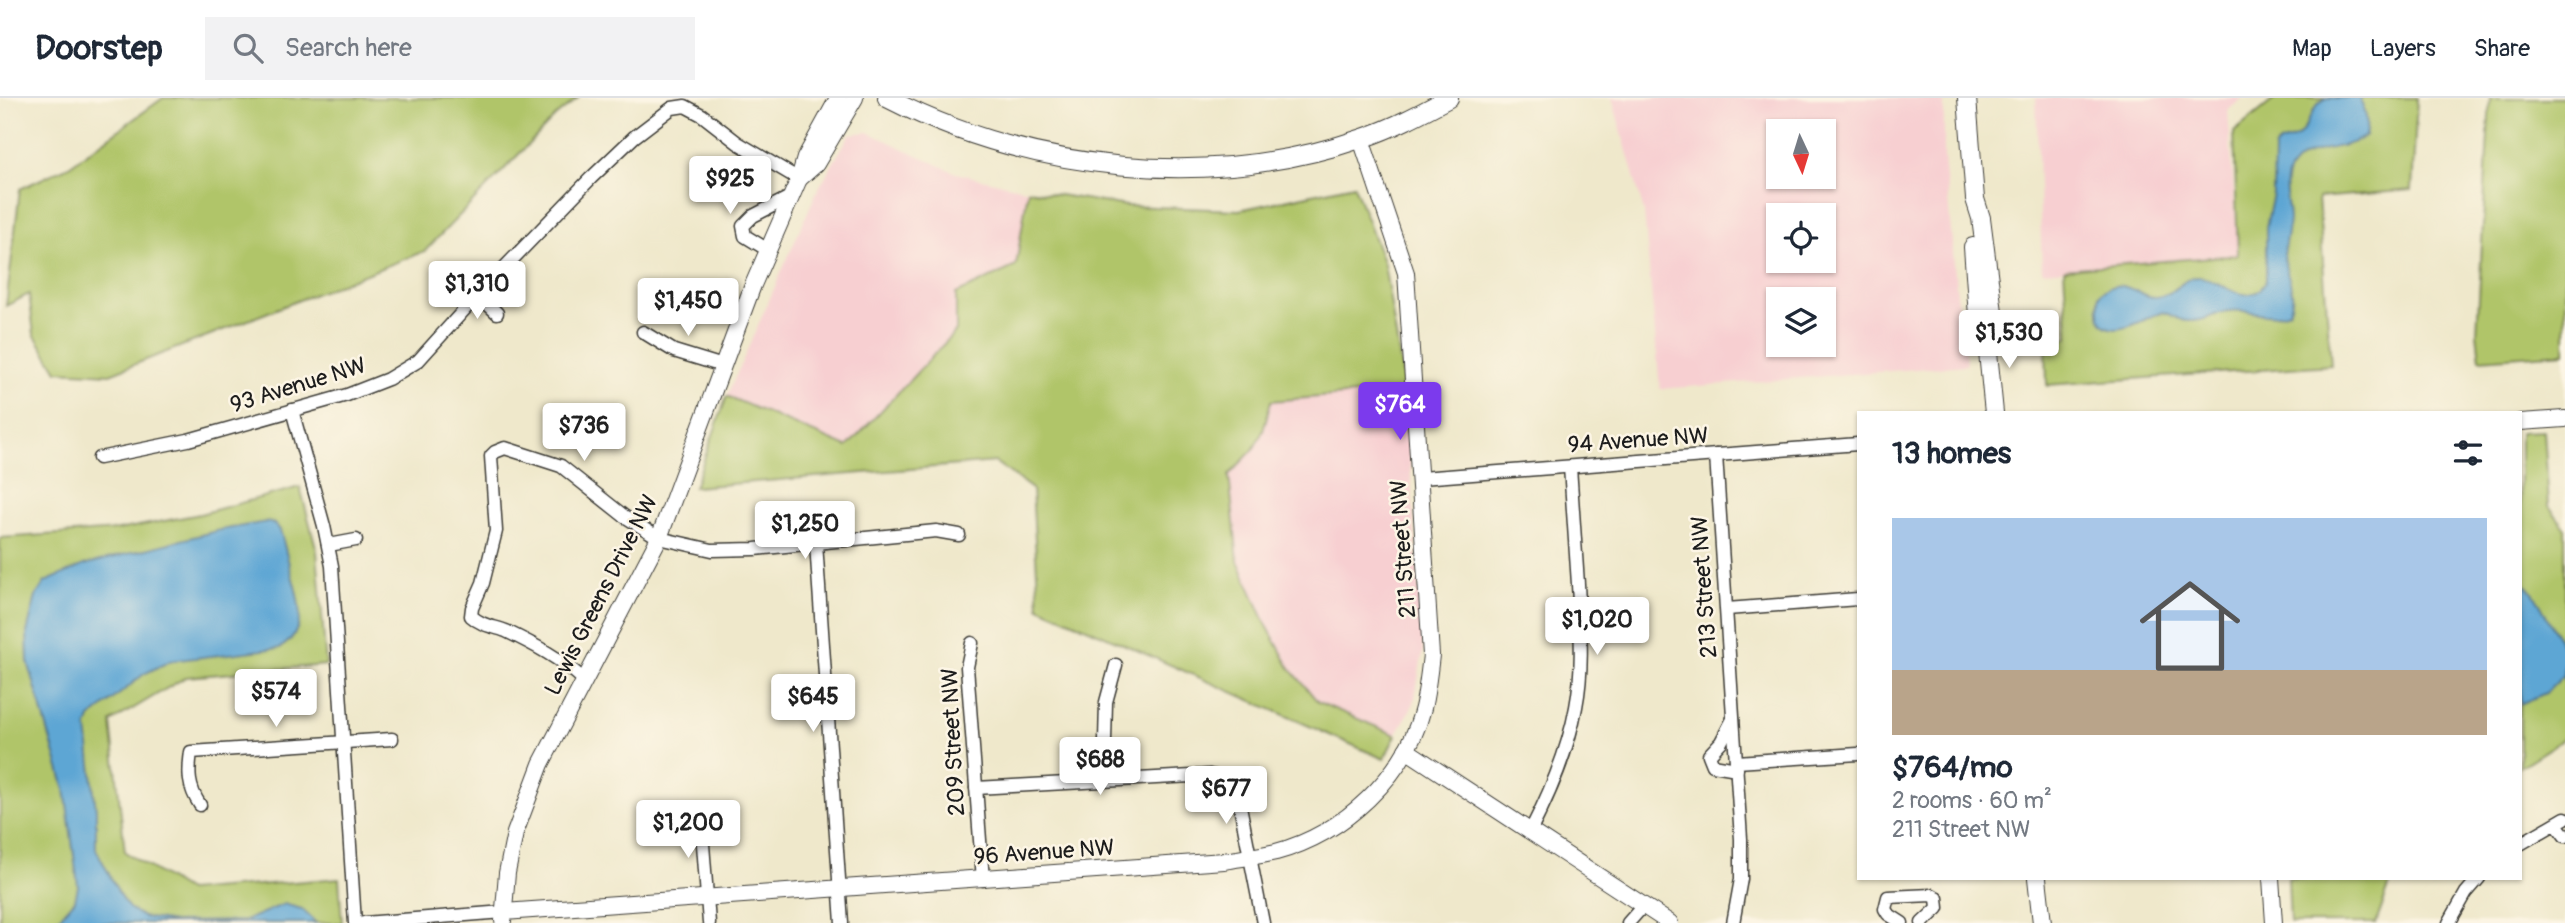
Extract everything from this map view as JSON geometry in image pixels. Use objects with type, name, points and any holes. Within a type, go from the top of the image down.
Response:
[{"type":"main road","points":[[887,98],[952,127],[1002,144],[1062,158],[1120,166],[1192,167],[1254,163],[1304,155],[1362,139],[1393,127],[1449,98]]},
{"type":"main road","points":[[1967,98],[1975,199],[1971,218],[1978,316],[1986,332],[1994,411]]},
{"type":"main road","points":[[2037,880],[2042,923]]},
{"type":"street","name":"Lewis Greens Drive NW","points":[[503,918],[507,873],[515,833],[541,764],[659,538],[805,158],[838,98]]},
{"type":"street","name":"Lewis Greens Drive NW","points":[[799,179],[816,164],[855,98]]},
{"type":"street","name":"93 Avenue NW","points":[[99,458],[188,440],[347,395],[388,379],[418,361],[600,170],[634,137],[672,107],[685,106],[702,115],[738,143],[799,179]]},
{"type":"street","name":"211 Street NW","points":[[1362,139],[1406,273],[1421,478],[1432,655],[1423,709],[1406,750]]},
{"type":"street","points":[[768,250],[745,236],[743,226],[753,216],[792,196]]},
{"type":"street","points":[[478,295],[497,313]]},
{"type":"street","points":[[643,332],[674,351],[723,366]]},
{"type":"street","points":[[292,410],[329,545],[355,923]]},
{"type":"street","points":[[2522,422],[2565,419]]},
{"type":"street","name":"94 Avenue NW","points":[[1421,478],[1857,444]]},
{"type":"street","points":[[584,680],[563,661],[498,628],[480,624],[471,617],[496,531],[491,456],[505,447],[561,466],[624,516],[659,538],[712,550],[755,549],[936,531],[958,536]]},
{"type":"street","name":"213 Street NW","points":[[1716,455],[1742,856],[1733,923]]},
{"type":"street","points":[[1530,832],[1563,758],[1577,706],[1581,651],[1570,467]]},
{"type":"street","points":[[329,545],[356,540]]},
{"type":"street","points":[[816,543],[842,923]]},
{"type":"street","points":[[1727,609],[1857,599]]},
{"type":"street","name":"209 Street NW","points":[[972,643],[967,667],[982,880]]},
{"type":"street","points":[[1104,780],[1106,702],[1116,665]]},
{"type":"street","points":[[1734,716],[1721,742],[1709,755],[1713,765],[1737,766],[1857,754]]},
{"type":"street","points":[[200,805],[191,792],[188,772],[191,752],[392,740]]},
{"type":"street","points":[[1406,750],[1670,923]]},
{"type":"street","name":"96 Avenue NW","points":[[364,923],[503,918],[708,899],[982,880],[1249,857],[1277,852],[1327,830],[1368,799],[1406,750]]},
{"type":"street","points":[[976,788],[1210,775],[1231,779],[1236,787],[1263,923]]},
{"type":"street","points":[[677,811],[695,810],[700,814],[709,923]]},
{"type":"street","points":[[2522,843],[2560,821],[2565,836]]},
{"type":"street","points":[[2271,880],[2274,923]]},
{"type":"street","points":[[2449,923],[2466,893],[2477,880]]},
{"type":"street","points":[[1902,923],[1885,909],[1888,897],[1931,895],[1937,898],[1938,908],[1922,923]]},
{"type":"street","points":[[1628,923],[1643,905]]},
{"type":"shaded area","points":[[1612,98],[1944,98],[1944,157],[1959,315],[1967,365],[1660,389],[1644,212]]},
{"type":"shaded area","points":[[2036,98],[2243,98],[2228,110],[2238,256],[2042,271]]},
{"type":"shaded area","points":[[868,132],[956,173],[1028,190],[1016,266],[956,294],[956,331],[847,448],[727,396],[817,191],[850,134]]},
{"type":"shaded area","points":[[1405,390],[1423,650],[1414,703],[1396,735],[1318,702],[1290,668],[1266,624],[1238,561],[1229,475],[1253,450],[1263,431],[1271,400]]},
{"type":"green space","points":[[163,98],[578,98],[555,117],[425,251],[110,374],[57,371],[34,334],[29,294],[6,306],[20,189],[69,166]]},
{"type":"green space","points":[[2276,98],[2417,98],[2412,190],[2318,198],[2331,365],[2047,385],[2046,348],[2068,337],[2064,269],[2238,255],[2234,132]]},
{"type":"green space","points":[[2490,98],[2565,98],[2565,353],[2480,359],[2477,333]]},
{"type":"green space","points":[[1354,185],[1384,264],[1405,390],[1271,401],[1263,431],[1253,450],[1229,475],[1238,561],[1266,624],[1290,668],[1318,702],[1396,735],[1384,759],[1039,607],[1032,489],[995,462],[694,487],[727,396],[847,447],[956,331],[956,294],[1016,266],[1028,190],[1127,206],[1239,210]]},
{"type":"green space","points":[[2544,431],[2549,506],[2565,528],[2565,738],[2522,766],[2522,432]]},
{"type":"green space","points":[[300,487],[317,551],[326,665],[186,677],[111,722],[125,852],[188,891],[339,878],[342,923],[0,923],[0,538],[118,530],[200,514]]},
{"type":"green space","points":[[2288,880],[2392,880],[2376,923],[2290,923]]},
{"type":"water","points":[[2327,98],[2359,98],[2365,111],[2366,131],[2365,136],[2357,141],[2303,157],[2295,163],[2287,176],[2289,220],[2284,253],[2292,291],[2289,311],[2266,314],[2229,311],[2187,321],[2161,312],[2128,327],[2119,329],[2105,325],[2099,315],[2099,295],[2114,286],[2128,287],[2154,297],[2167,294],[2187,280],[2199,277],[2243,294],[2260,290],[2266,280],[2266,227],[2273,194],[2274,149],[2279,143],[2299,135],[2317,105]]},
{"type":"water","points":[[266,522],[275,524],[283,540],[299,601],[296,632],[280,648],[170,661],[144,674],[90,718],[87,727],[96,810],[96,849],[122,899],[129,908],[143,917],[174,922],[244,921],[284,904],[302,909],[316,923],[54,923],[75,900],[78,886],[65,789],[28,662],[27,632],[36,596],[45,582],[84,565],[220,530]]},
{"type":"water","points":[[2522,582],[2534,593],[2565,650],[2563,676],[2546,693],[2522,703]]}]
